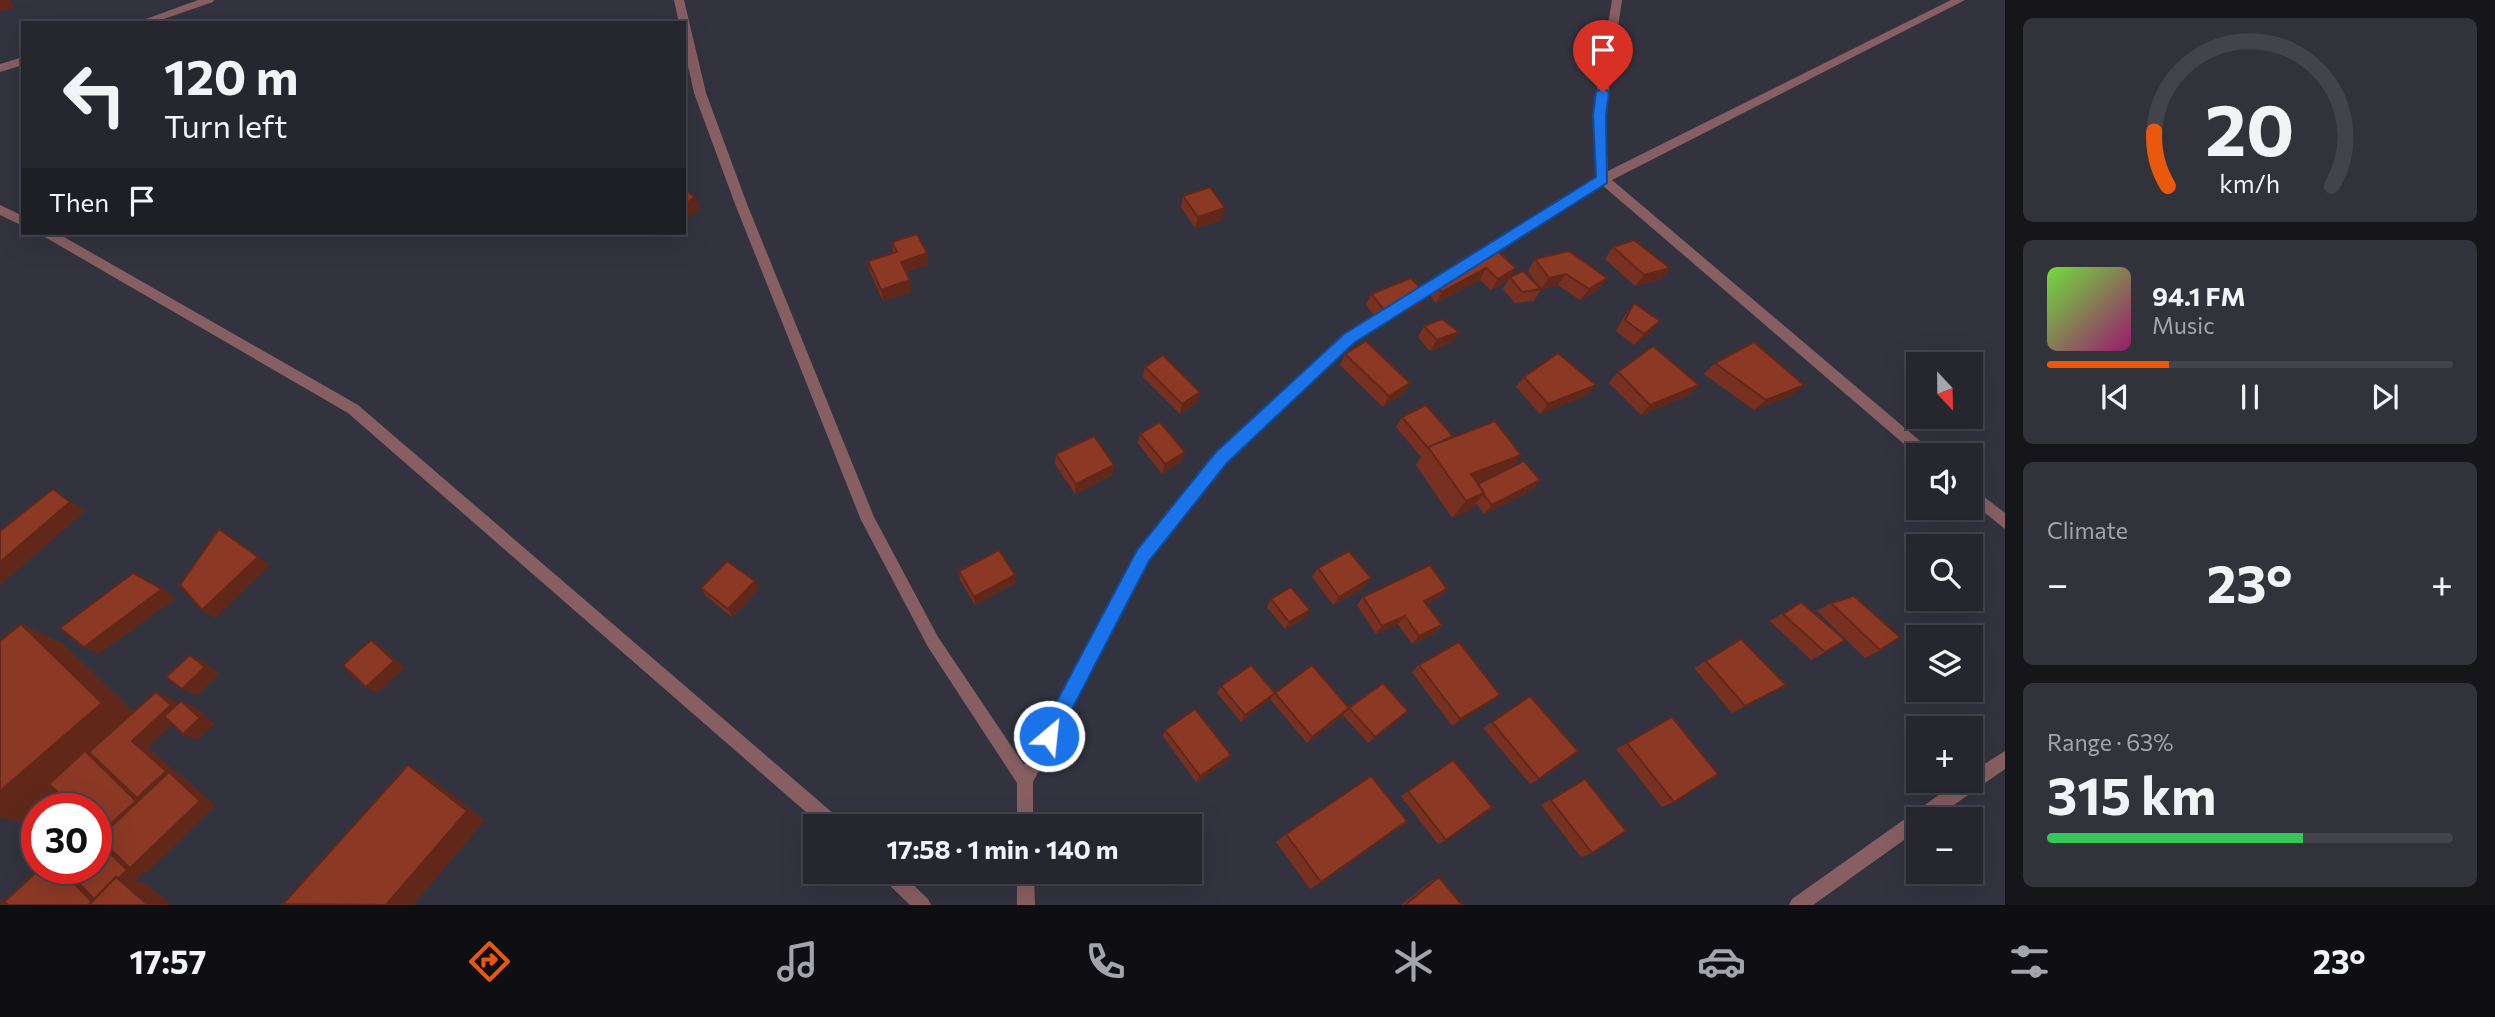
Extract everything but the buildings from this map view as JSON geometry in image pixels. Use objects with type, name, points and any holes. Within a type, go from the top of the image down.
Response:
[{"type":"street","points":[[145,21],[209,0]]},
{"type":"street","points":[[679,0],[684,21]]},
{"type":"street","points":[[1618,0],[1599,115],[1602,179],[1913,443]]},
{"type":"street","points":[[1026,814],[1025,781],[1143,556],[1221,458],[1349,338],[1602,179],[1959,0]]},
{"type":"street","points":[[686,30],[701,93],[741,204],[869,520],[933,642],[1025,781]]},
{"type":"street","points":[[0,68],[21,62]]},
{"type":"street","points":[[0,210],[21,220]]},
{"type":"street","points":[[50,235],[354,409],[821,814]]},
{"type":"street","points":[[1983,503],[2005,522]]},
{"type":"street","points":[[1937,807],[2005,759]]},
{"type":"street","points":[[1798,905],[1906,829]]},
{"type":"street","points":[[900,884],[922,905]]},
{"type":"street","points":[[1026,884],[1026,905]]},
{"type":"route","points":[[1049,736],[1143,556],[1221,458],[1349,338],[1602,179],[1599,115],[1603,92]]}]
